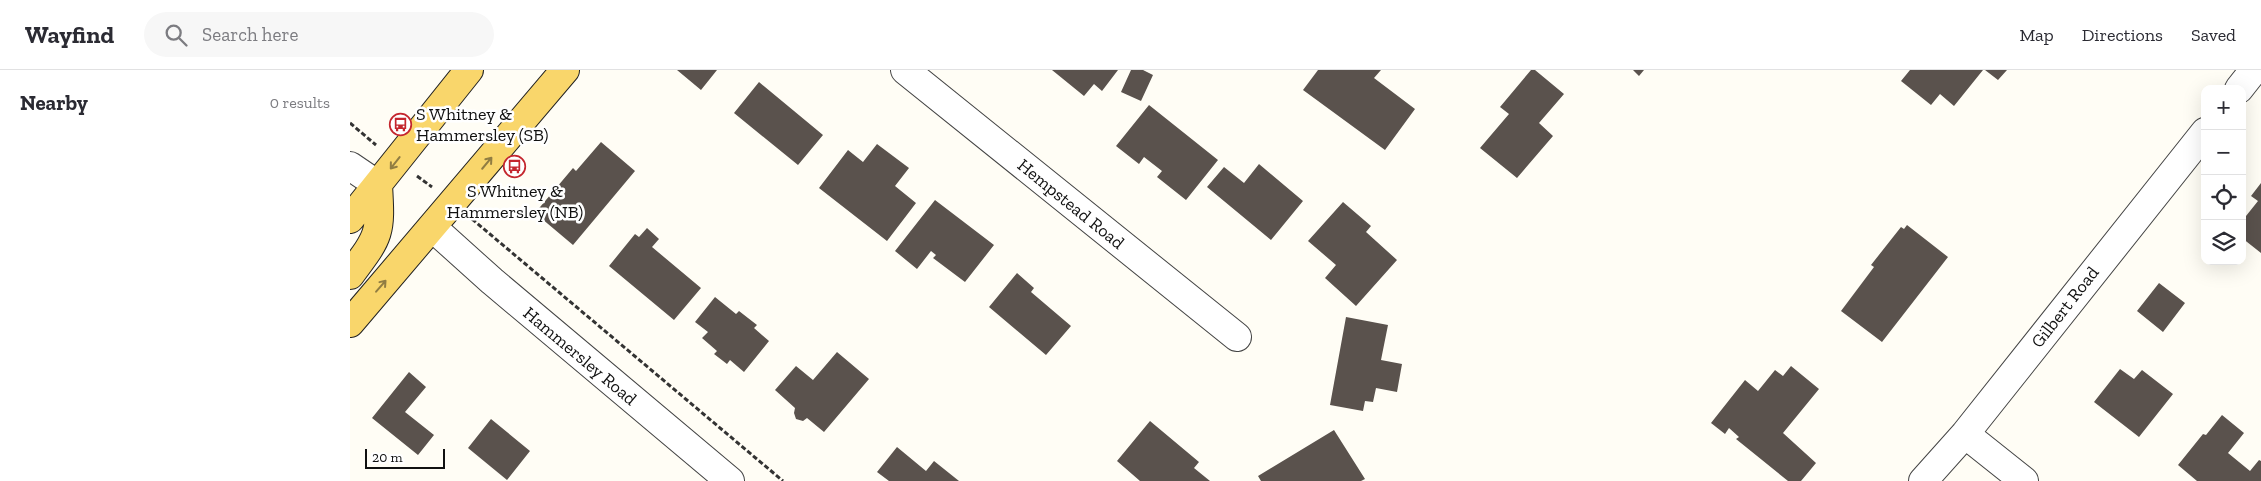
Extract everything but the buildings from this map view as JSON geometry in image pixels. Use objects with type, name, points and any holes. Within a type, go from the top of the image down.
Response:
[{"type":"main road","points":[[350,219],[469,70]]},
{"type":"main road","points":[[350,323],[434,228],[565,70]]},
{"type":"main road","points":[[350,275],[378,235],[380,220],[378,185]]},
{"type":"street","name":"Hempstead Road","points":[[905,70],[1237,337]]},
{"type":"street","points":[[2242,85],[2254,70]]},
{"type":"street","name":"Gilbert Road","points":[[1923,481],[1964,434],[2201,137]]},
{"type":"street","points":[[350,166],[378,185]]},
{"type":"street","name":"Hammersley Road","points":[[434,228],[492,281],[730,481]]},
{"type":"street","points":[[1964,434],[2024,481]]},
{"type":"path","points":[[350,123],[453,204],[783,481]]},
{"type":"place","name":"S Whitney & Hammersley (SB)","points":[[400,124]]},
{"type":"place","name":"S Whitney & Hammersley (NB)","points":[[515,166]]}]
